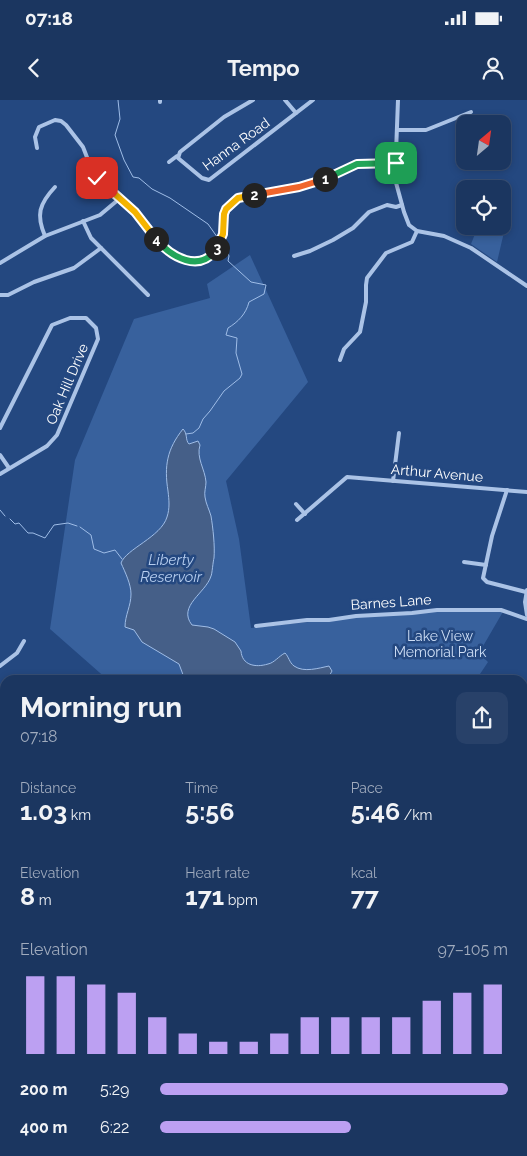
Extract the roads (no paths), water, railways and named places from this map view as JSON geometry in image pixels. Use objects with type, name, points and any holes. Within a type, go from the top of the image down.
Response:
[{"type":"street","points":[[169,162],[224,117],[253,100]]},
{"type":"street","points":[[285,100],[296,113]]},
{"type":"street","name":"Hanna Road","points":[[177,156],[181,162],[202,178],[209,180],[314,100]]},
{"type":"street","points":[[398,100],[396,183],[408,222],[417,231],[444,236],[466,245],[527,286]]},
{"type":"street","points":[[397,130],[426,130],[470,112]]},
{"type":"street","points":[[37,148],[35,137],[39,127],[55,120],[61,121],[83,147],[97,178],[141,218],[166,251],[178,259],[189,261],[200,260],[213,254],[222,238],[225,211],[238,198],[314,183],[357,164],[396,163]]},
{"type":"street","points":[[45,236],[40,223],[40,209],[46,196],[55,187]]},
{"type":"street","points":[[0,263],[45,236],[100,215],[119,199]]},
{"type":"street","points":[[294,256],[333,240],[358,224],[369,212],[388,205],[396,207],[402,205]]},
{"type":"street","points":[[83,221],[89,235],[148,295]]},
{"type":"street","points":[[340,360],[344,349],[356,338],[361,329],[366,302],[367,278],[386,253],[412,242],[417,231]]},
{"type":"street","points":[[0,295],[8,295],[42,279],[74,268],[101,248]]},
{"type":"street","name":"Oak Hill Drive","points":[[0,428],[52,326],[70,318],[81,317],[90,320],[97,331],[98,339],[57,435],[47,446],[0,474]]},
{"type":"street","points":[[393,481],[399,433]]},
{"type":"street","points":[[0,455],[9,468]]},
{"type":"street","name":"Arthur Avenue","points":[[305,514],[347,477],[527,492]]},
{"type":"street","points":[[507,490],[492,536],[483,576],[484,581],[527,591],[525,605],[527,617]]},
{"type":"street","points":[[296,504],[305,514],[298,520]]},
{"type":"street","points":[[464,562],[486,564]]},
{"type":"street","name":"Barnes Lane","points":[[256,626],[437,610],[501,610],[527,617]]},
{"type":"street","points":[[0,666],[17,653],[24,641]]},
{"type":"water","name":"Liberty Reservoir","points":[[183,429],[189,444],[198,441],[200,445],[199,454],[206,482],[205,497],[211,516],[214,543],[211,575],[188,612],[188,618],[192,625],[214,629],[235,642],[244,660],[250,664],[258,666],[270,663],[285,653],[292,664],[298,668],[312,669],[329,666],[332,671],[330,675],[183,675],[179,664],[142,642],[134,630],[125,627],[131,590],[121,563],[129,553],[151,537],[164,524],[169,510],[166,474],[168,458]]},
{"type":"waterway","points":[[118,100],[120,119],[115,135],[124,160],[133,177],[139,178],[152,189],[170,198],[208,224],[227,251],[228,261],[251,282],[266,285],[264,294],[249,302],[244,314],[228,328],[226,335],[237,338],[236,353],[242,374],[240,378],[224,391],[203,419],[199,428],[193,433],[186,434]]},
{"type":"waterway","points":[[0,510],[5,516]]},
{"type":"waterway","points":[[10,519],[15,524],[19,523],[28,533],[45,538],[54,525],[68,523],[77,526]]},
{"type":"waterway","points":[[80,527],[91,535],[94,549],[104,553],[115,550],[122,559]]},
{"type":"park label","name":"Lake View Memorial Park","points":[[440,644]]}]
